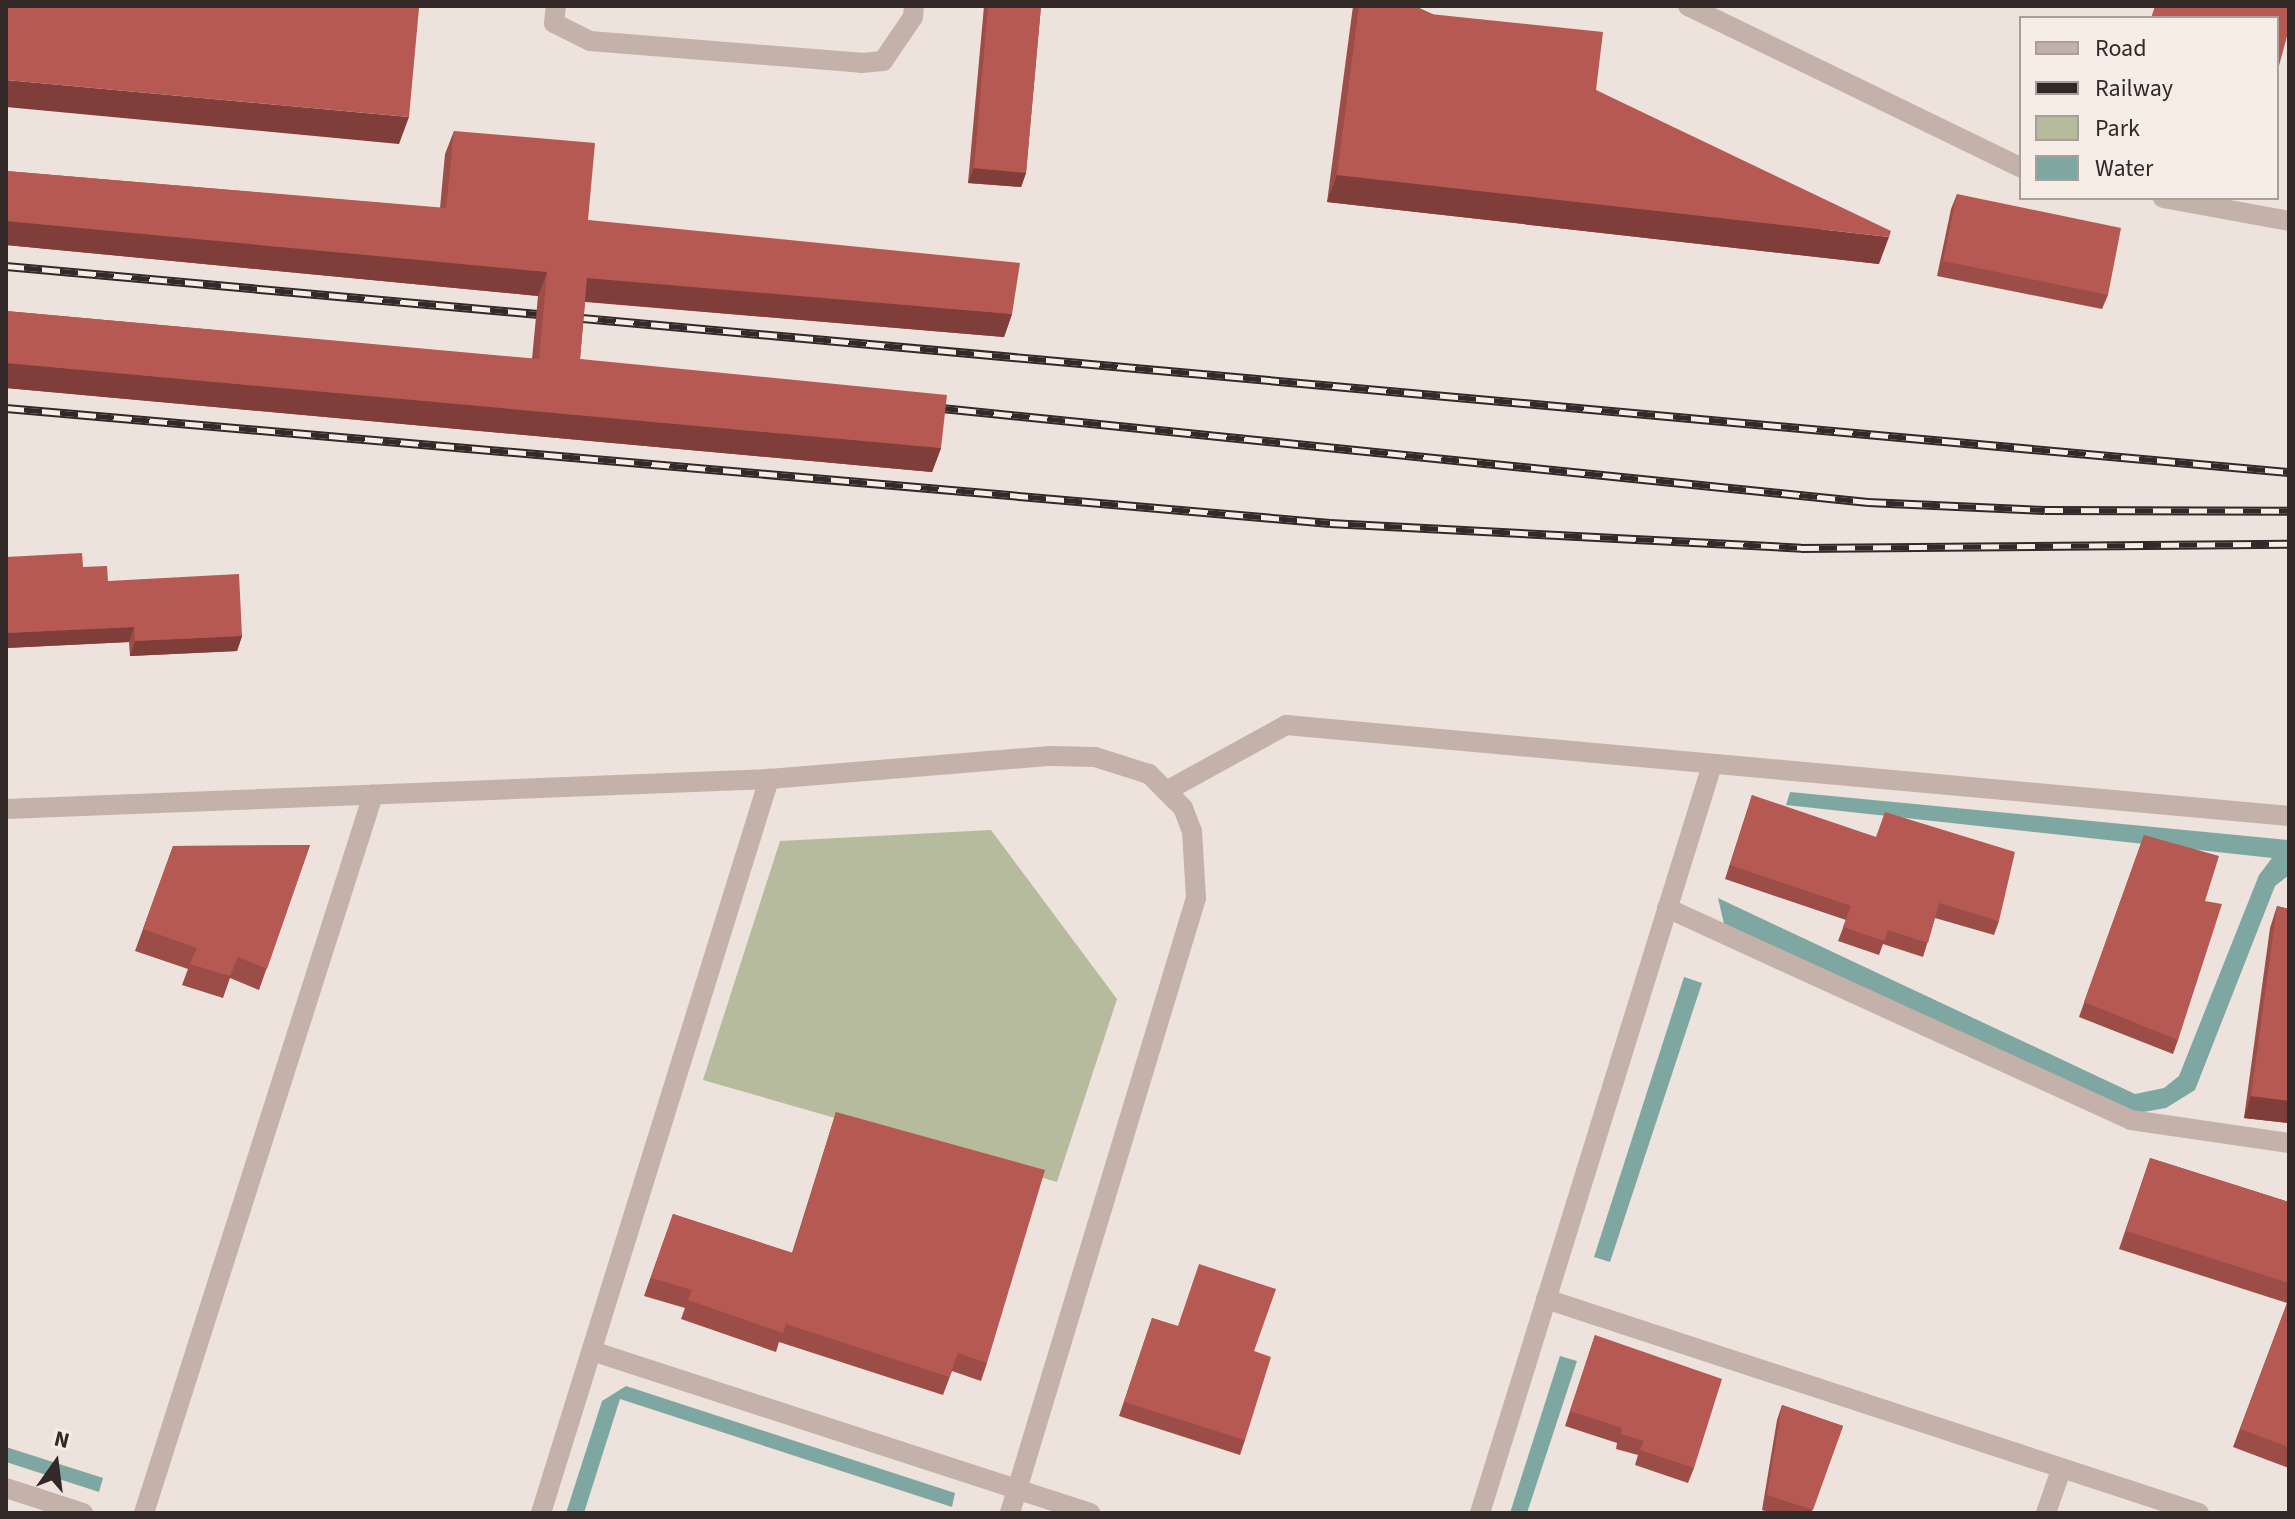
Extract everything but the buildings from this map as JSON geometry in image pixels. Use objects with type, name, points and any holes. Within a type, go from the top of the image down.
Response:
[{"type":"street","points":[[556,6],[554,23],[590,41],[861,63],[883,61],[913,17],[914,6]]},
{"type":"street","points":[[1688,6],[2019,167]]},
{"type":"street","points":[[2174,200],[2289,221]]},
{"type":"street","points":[[1168,790],[1286,725],[2289,816]]},
{"type":"street","points":[[6,809],[769,779],[1008,758],[1095,757],[1149,774],[1168,790],[1192,831],[1196,898],[1010,1513]]},
{"type":"street","points":[[1480,1513],[1712,765]]},
{"type":"street","points":[[541,1513],[769,779]]},
{"type":"street","points":[[144,1513],[373,795]]},
{"type":"street","points":[[1667,908],[2131,1120],[2289,1143]]},
{"type":"street","points":[[1546,1299],[2199,1513]]},
{"type":"street","points":[[592,1351],[1090,1513]]},
{"type":"street","points":[[2046,1513],[2061,1470]]},
{"type":"street","points":[[6,1488],[83,1513]]},
{"type":"green space","points":[[991,830],[1117,999],[1057,1182],[703,1080],[780,841]]},
{"type":"water","points":[[1790,792],[2289,840],[2289,875],[2275,886],[2195,1090],[2166,1108],[2132,1114],[1724,924],[1718,898],[2135,1094],[2164,1088],[2179,1076],[2259,875],[2272,858],[1786,805]]},
{"type":"water","points":[[1684,977],[1702,983],[1610,1262],[1594,1257]]},
{"type":"water","points":[[1560,1356],[1577,1361],[1527,1513],[1510,1513]]},
{"type":"water","points":[[626,1386],[955,1493],[952,1507],[620,1399],[584,1513],[566,1513],[602,1401]]},
{"type":"water","points":[[6,1447],[103,1478],[99,1492],[6,1462]]},
{"type":"railway","points":[[6,266],[2289,472]]},
{"type":"railway","points":[[922,406],[1868,502],[2045,510],[2289,511]]},
{"type":"railway","points":[[6,408],[1330,523],[1801,548],[2289,544]]}]
